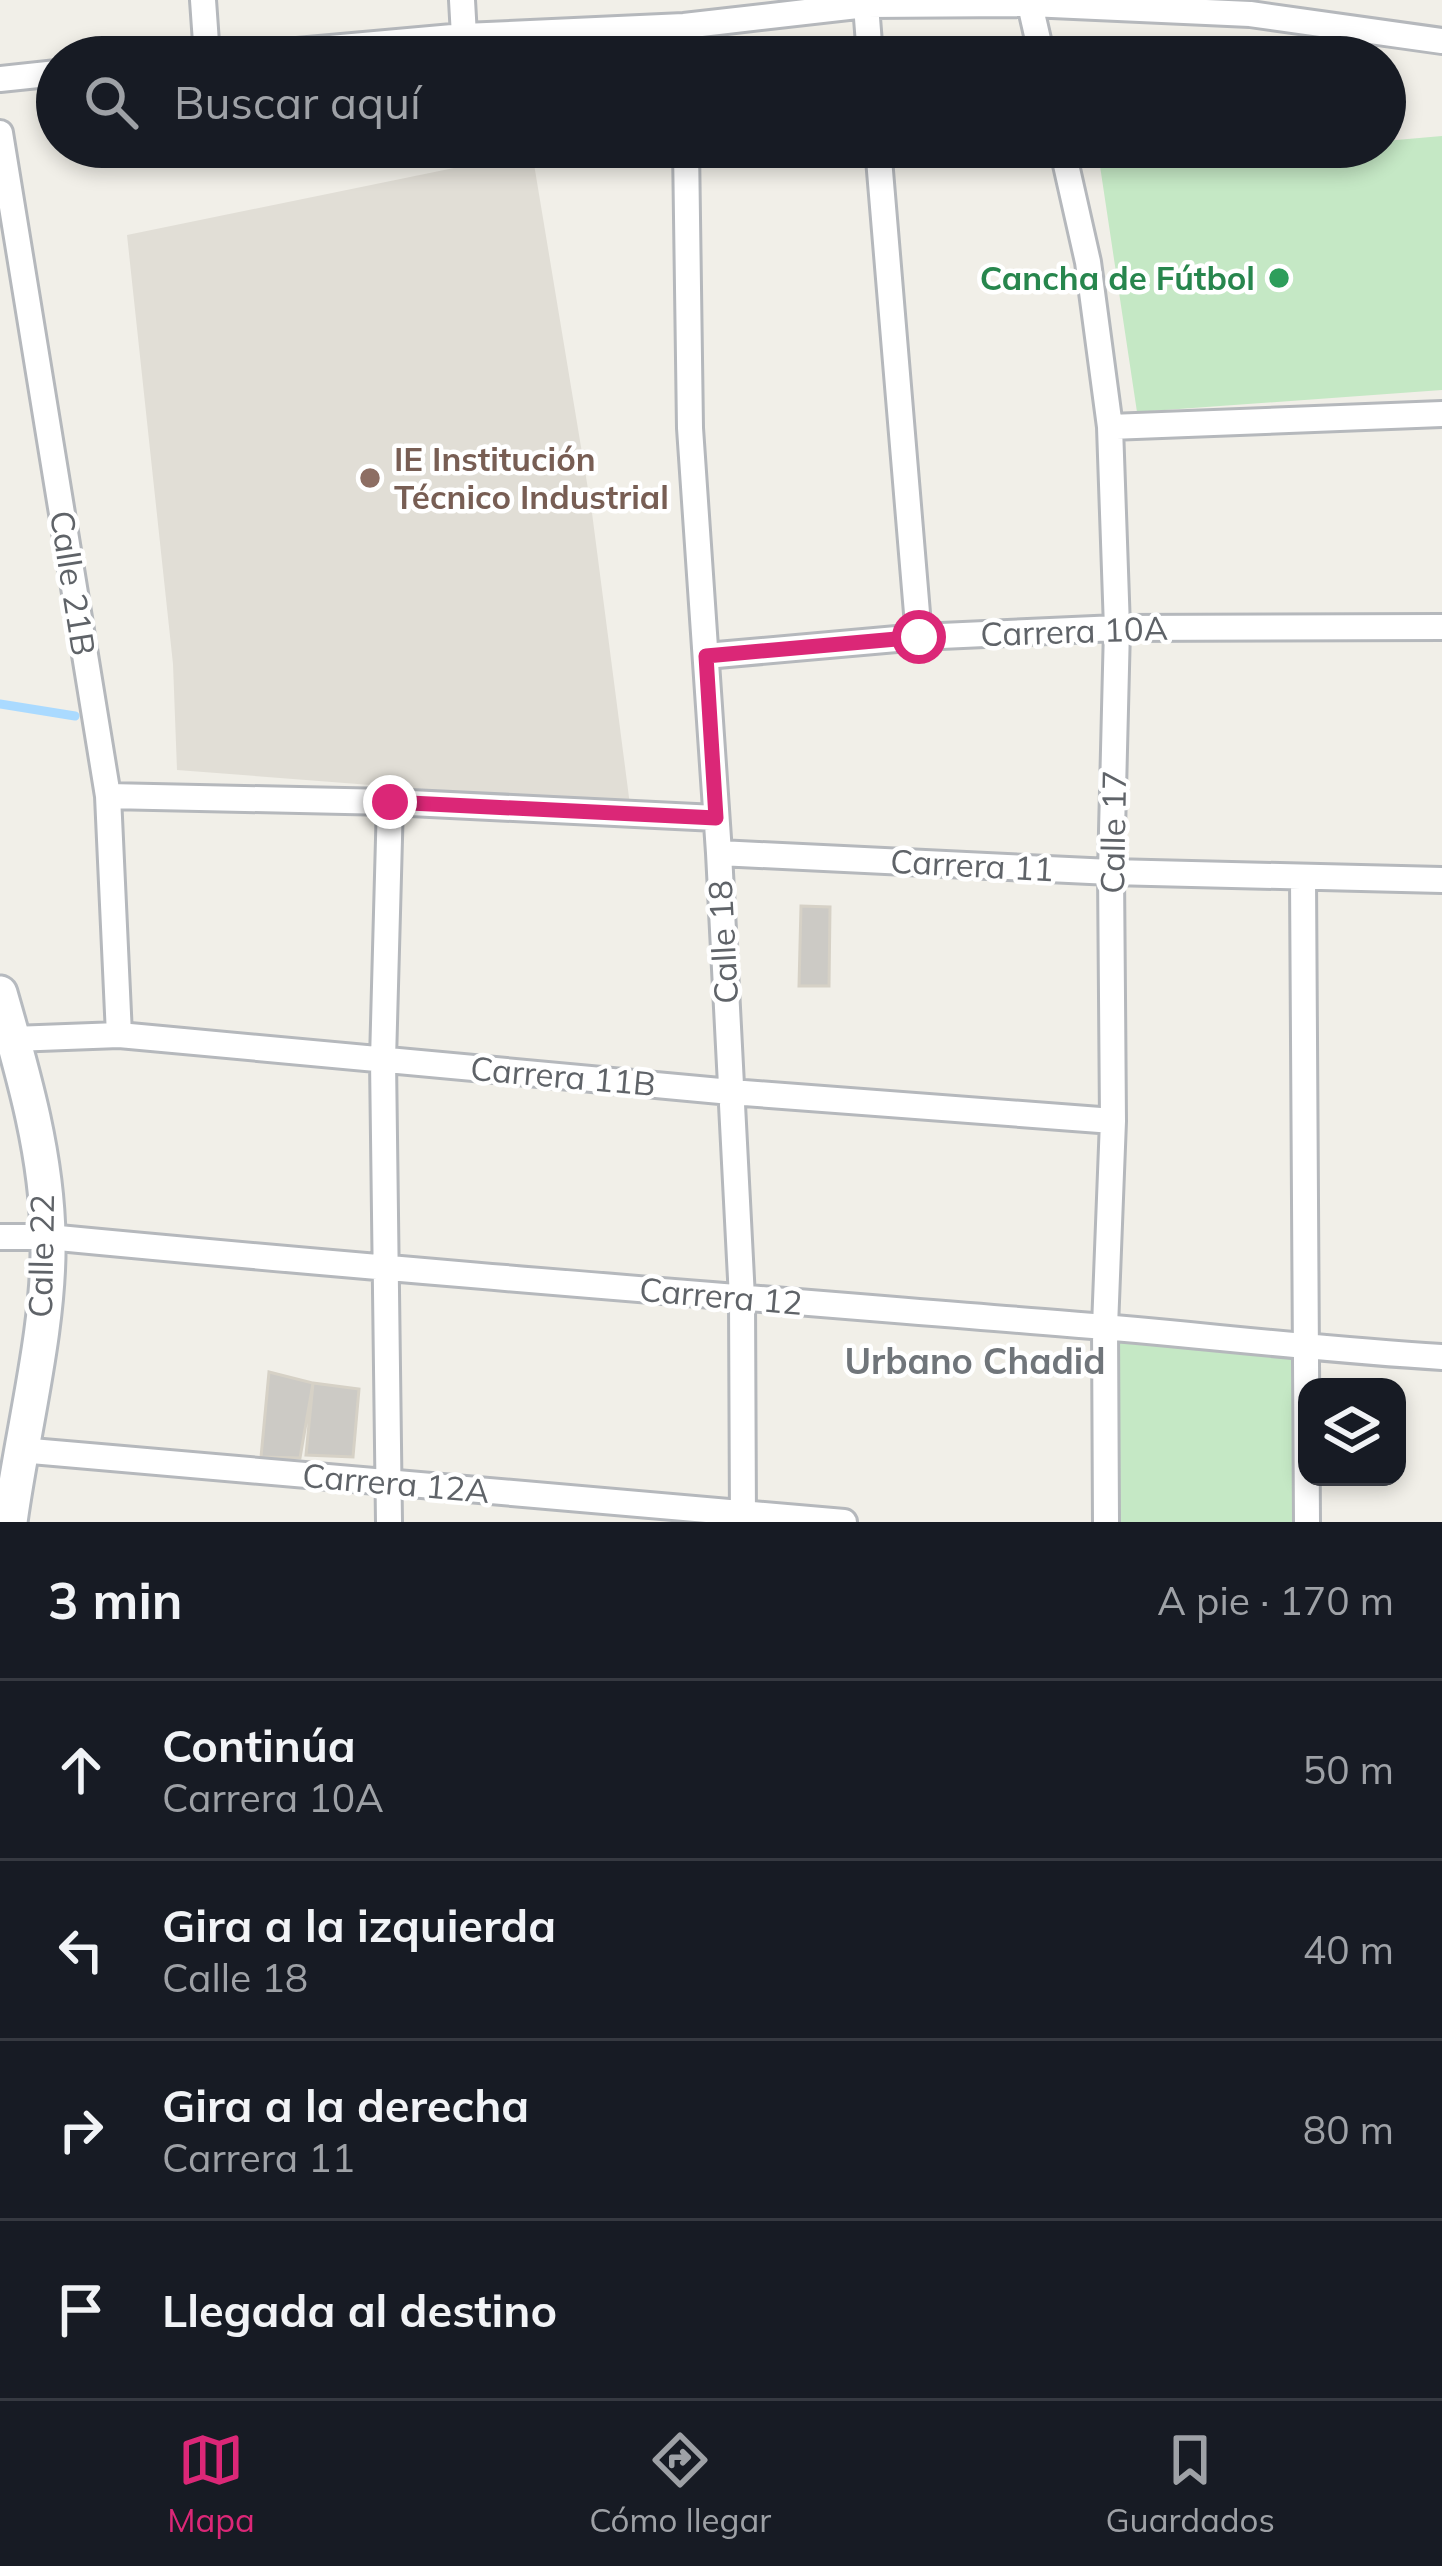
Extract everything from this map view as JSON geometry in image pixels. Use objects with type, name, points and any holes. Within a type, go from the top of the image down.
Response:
[{"type":"street","points":[[203,0],[206,36]]},
{"type":"street","points":[[462,0],[464,36],[684,26],[866,5],[1029,2],[1250,14],[1442,41]]},
{"type":"street","points":[[1029,2],[1037,36]]},
{"type":"street","points":[[866,5],[868,36]]},
{"type":"street","points":[[684,26],[684,36]]},
{"type":"street","points":[[0,79],[36,76]]},
{"type":"street","name":"Calle 21B","points":[[0,133],[108,796],[119,1036]]},
{"type":"street","name":"Calle 18","points":[[686,168],[690,428],[742,1298],[743,1518]]},
{"type":"street","points":[[880,168],[919,637]]},
{"type":"street","name":"Calle 17","points":[[1067,168],[1088,262],[1110,427],[1117,628],[1106,1522]]},
{"type":"street","points":[[1110,427],[1442,414]]},
{"type":"street","name":"Carrera 10A","points":[[706,656],[919,637],[1117,628],[1442,628]]},
{"type":"street","points":[[108,796],[390,802],[716,818]]},
{"type":"street","points":[[389,1522],[383,1060],[390,802]]},
{"type":"street","name":"Carrera 11","points":[[719,853],[1111,872],[1442,880]]},
{"type":"street","points":[[1303,878],[1307,1522]]},
{"type":"street","name":"Calle 22","points":[[0,993],[41,1162],[48,1238],[45,1294],[10,1522]]},
{"type":"street","name":"Carrera 11B","points":[[13,1039],[119,1036],[731,1092],[1113,1121]]},
{"type":"street","name":"Carrera 12","points":[[0,1237],[1442,1357]]},
{"type":"street","name":"Carrera 12A","points":[[20,1450],[743,1518],[844,1522]]},
{"type":"shaded area","name":"IE Institución Técnico Industrial","points":[[454,168],[535,168],[592,513],[630,805],[177,770],[173,664],[127,235]]},
{"type":"green space","name":"Cancha de Fútbol","points":[[1442,136],[1442,390],[1137,412],[1100,168],[1406,168],[1406,139]]},
{"type":"green space","points":[[1105,1327],[1304,1349],[1305,1378],[1298,1378],[1298,1486],[1306,1486],[1307,1522],[1106,1522]]},
{"type":"building","points":[[801,906],[830,907],[829,986],[799,986]]},
{"type":"building","points":[[269,1372],[313,1383],[300,1458],[261,1457]]},
{"type":"building","points":[[313,1383],[359,1389],[353,1457],[306,1455]]},
{"type":"waterway","points":[[0,704],[75,716]]},
{"type":"place","name":"Cancha de Fútbol","points":[[1279,278]]},
{"type":"place","name":"IE Institución Técnico Industrial","points":[[370,478]]},
{"type":"district","name":"Urbano Chadid","points":[[975,1361]]},
{"type":"route","points":[[390,802],[716,818],[706,656],[919,637]]}]
